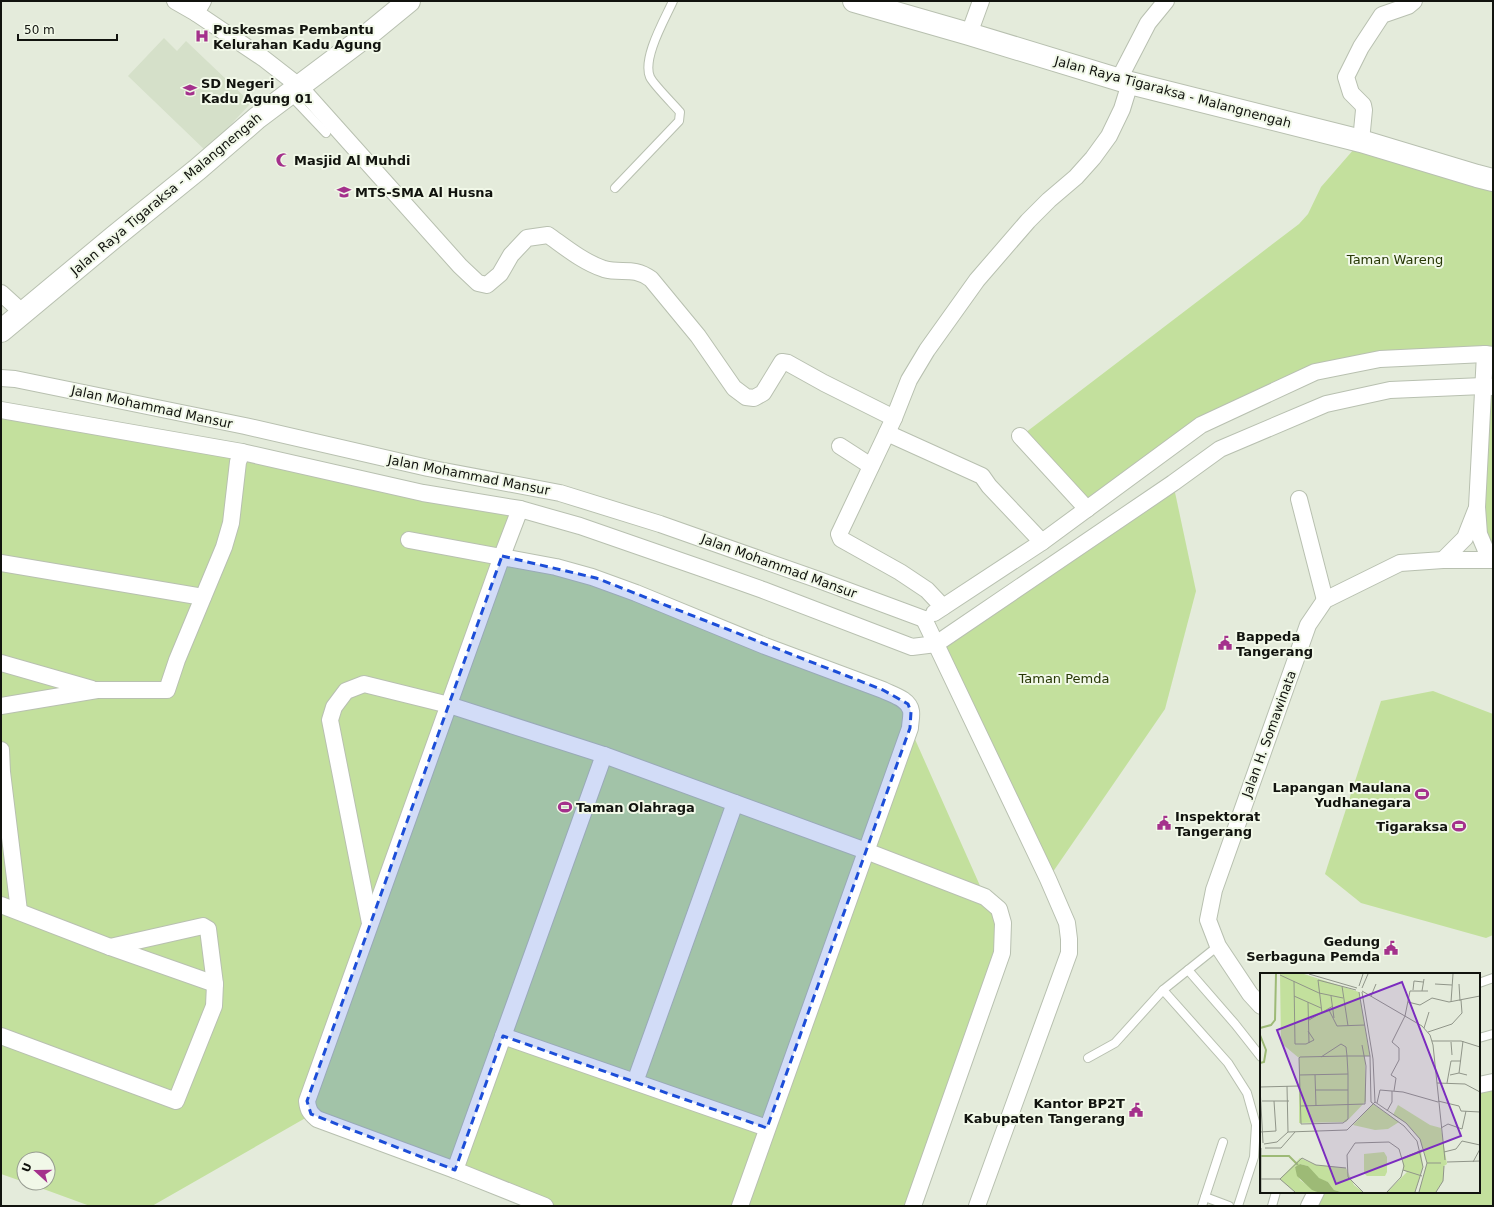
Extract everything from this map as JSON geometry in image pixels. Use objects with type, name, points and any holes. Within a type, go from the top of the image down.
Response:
[{"type":"main road","name":"Jalan Raya Tigaraksa - Malangnengah","points":[[1,331],[198,169],[257,118],[409,1]]},
{"type":"main road","name":"Jalan Raya Tigaraksa - Malangnengah","points":[[854,1],[1124,81],[1361,141],[1493,180]]},
{"type":"street","points":[[175,1],[200,7],[264,58],[460,266],[478,283],[487,285],[500,274],[511,255],[527,238],[548,235],[587,261],[604,269],[635,271],[643,273],[651,279],[698,336],[734,388],[746,396],[754,398],[763,393],[782,362],[788,363],[824,384],[894,418]]},
{"type":"street","points":[[969,34],[981,1]]},
{"type":"street","points":[[943,607],[927,590],[900,572],[843,541],[839,537],[840,532],[894,418],[914,370],[977,280],[1028,221],[1049,200],[1076,177],[1093,158],[1109,136],[1122,108],[1124,81],[1148,23],[1166,1]]},
{"type":"street","points":[[1361,141],[1364,110],[1363,105],[1351,93],[1346,76],[1361,47],[1382,15],[1408,6],[1414,1]]},
{"type":"street","points":[[1,292],[23,313]]},
{"type":"street","points":[[977,1206],[1069,953],[1070,939],[1067,923],[1048,879],[924,619],[1042,542],[1201,425],[1315,372],[1380,359],[1489,354],[1488,387],[1477,507],[1479,534],[1491,560]]},
{"type":"street","name":"Jalan Mohammad Mansur","points":[[1,378],[245,426],[428,468],[560,493],[660,524],[924,619]]},
{"type":"street","points":[[936,644],[1173,483],[1220,449],[1326,404],[1390,390],[1488,387]]},
{"type":"street","name":"Jalan Mohammad Mansur","points":[[1,410],[242,452],[373,483],[520,509],[580,526],[708,570],[912,647],[936,644]]},
{"type":"street","points":[[887,433],[982,476],[989,486],[1042,542]]},
{"type":"street","points":[[1020,436],[1087,509]]},
{"type":"street","points":[[840,446],[871,466]]},
{"type":"street","points":[[1,706],[97,690],[167,690],[231,524],[238,462],[242,452]]},
{"type":"street","points":[[1299,499],[1326,600]]},
{"type":"street","points":[[1443,560],[1465,538],[1477,507]]},
{"type":"street","points":[[520,509],[307,1101],[308,1109],[311,1114],[317,1118],[455,1170],[543,1206]]},
{"type":"street","points":[[409,540],[502,556],[570,571],[636,593],[765,646],[883,690],[899,697],[908,704],[911,712],[910,728],[740,1206]]},
{"type":"street","name":"Jalan H. Somawinata","points":[[1260,1005],[1250,994],[1218,946],[1208,920],[1214,890],[1308,625],[1326,600],[1400,564],[1443,560],[1491,560]]},
{"type":"street","points":[[1,563],[203,598]]},
{"type":"street","points":[[1,663],[97,690]]},
{"type":"street","points":[[370,923],[330,720],[334,707],[346,691],[364,684],[449,705],[604,755],[866,851],[985,897],[999,908],[1003,923],[1002,952],[913,1206]]},
{"type":"street","points":[[1,750],[2,772],[19,911]]},
{"type":"street","points":[[455,1170],[604,755]]},
{"type":"street","points":[[635,1082],[735,803]]},
{"type":"street","points":[[1,904],[110,947],[215,984]]},
{"type":"street","points":[[1,1036],[176,1101],[214,1006],[215,984],[208,928],[203,926],[110,947]]},
{"type":"street","points":[[503,1036],[767,1128]]},
{"type":"street","points":[[1480,1085],[1493,1082]]},
{"type":"street","points":[[1309,1206],[1316,1193]]},
{"type":"lane","points":[[615,188],[679,121],[680,112],[650,77],[648,64],[656,37],[664,23],[673,1]]},
{"type":"lane","points":[[294,90],[326,133]]},
{"type":"lane","points":[[1088,1058],[1115,1043],[1163,990],[1218,946]]},
{"type":"lane","points":[[1188,970],[1235,1024],[1260,1056]]},
{"type":"lane","points":[[1480,983],[1493,978]]},
{"type":"lane","points":[[1163,990],[1228,1062],[1247,1093],[1256,1125],[1254,1157],[1238,1206]]},
{"type":"lane","points":[[1480,1038],[1493,1034]]},
{"type":"lane","points":[[1202,1206],[1223,1142]]},
{"type":"lane","points":[[1272,1206],[1276,1193]]},
{"type":"lane","points":[[1205,1197],[1229,1206]]},
{"type":"highlighted area","points":[[502,556],[596,578],[883,690],[908,704],[911,712],[910,728],[767,1128],[503,1036],[455,1170],[311,1114],[307,1101]]},
{"type":"shaded area","name":"SD Negeri Kadu Agung 01","points":[[164,38],[177,51],[186,41],[251,103],[206,151],[128,76]]},
{"type":"green space","name":"Taman Wareng","points":[[1361,141],[1493,180],[1493,355],[1315,372],[1201,425],[1090,507],[1025,433],[1299,224],[1308,214],[1321,187]]},
{"type":"green space","points":[[1483,386],[1493,387],[1493,560],[1477,507]]},
{"type":"green space","name":"Taman Olahraga","points":[[1,409],[520,509],[502,556],[550,566],[904,701],[910,728],[985,897],[999,909],[1002,953],[913,1206],[548,1206],[309,1116],[152,1206],[90,1206],[49,1191],[56,1191],[56,1151],[16,1151],[16,1179],[1,1174]]},
{"type":"green space","name":"Taman Pemda","points":[[1173,483],[1196,591],[1165,709],[1048,879],[936,644]]},
{"type":"green space","name":"Lapangan Maulana Yudhanegara","points":[[1433,691],[1493,714],[1493,935],[1486,938],[1361,903],[1325,874],[1381,701]]},
{"type":"green space","points":[[1493,1081],[1493,1206],[1309,1206],[1316,1193],[1480,1193],[1480,1084]]},
{"type":"place","name":"Puskesmas Pembantu Kelurahan Kadu Agung","points":[[202,36]]},
{"type":"place","name":"SD Negeri Kadu Agung 01","points":[[190,90]]},
{"type":"place","name":"Masjid Al Muhdi","points":[[283,160]]},
{"type":"place","name":"MTS-SMA Al Husna","points":[[344,192]]},
{"type":"place","name":"Bappeda Tangerang","points":[[1225,643]]},
{"type":"place","name":"Lapangan Maulana Yudhanegara","points":[[1422,794]]},
{"type":"place","name":"Taman Olahraga","points":[[565,807]]},
{"type":"place","name":"Inspektorat Tangerang","points":[[1164,823]]},
{"type":"place","name":"Tigaraksa","points":[[1459,826]]},
{"type":"place","name":"Gedung Serbaguna Pemda","points":[[1391,948]]},
{"type":"place","name":"Kantor BP2T Kabupaten Tangerang","points":[[1136,1110]]}]
